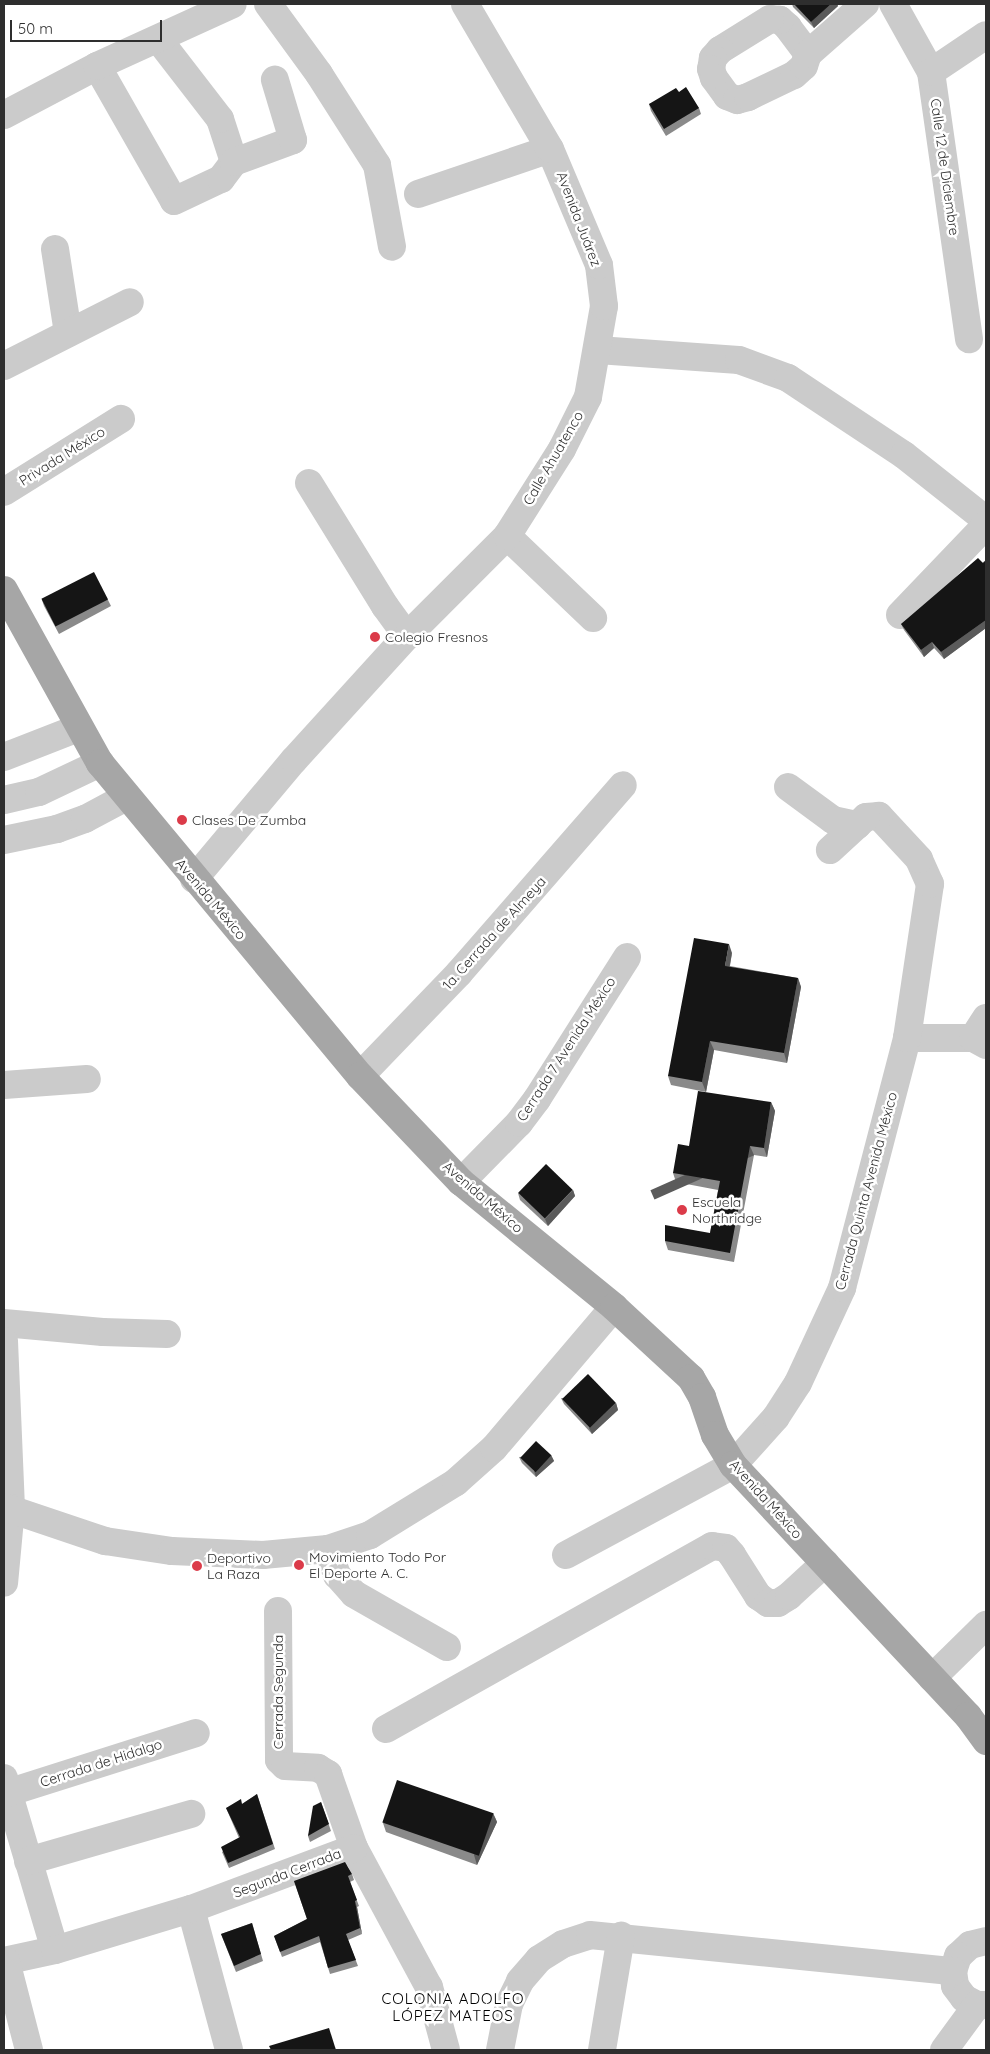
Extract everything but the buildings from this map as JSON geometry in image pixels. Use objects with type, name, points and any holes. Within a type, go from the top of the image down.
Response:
[{"type":"main road","name":"Avenida México","points":[[4,590],[78,728],[100,763],[194,879],[360,1076],[461,1182],[614,1307],[691,1378],[702,1396],[715,1435],[733,1465],[932,1678],[986,1741]]},
{"type":"street","points":[[4,115],[97,66],[159,40],[233,4]]},
{"type":"street","points":[[268,4],[319,74],[377,165],[392,247]]},
{"type":"street","name":"Avenida Juárez","points":[[464,4],[550,149],[599,265],[604,306],[598,350]]},
{"type":"street","points":[[808,54],[865,4]]},
{"type":"street","name":"Calle 12 de Diciembre","points":[[892,4],[931,72],[969,339]]},
{"type":"street","points":[[931,72],[986,35]]},
{"type":"street","points":[[159,40],[220,119],[234,162]]},
{"type":"street","points":[[97,66],[174,201],[221,179],[234,162],[293,140],[275,80]]},
{"type":"street","points":[[418,194],[550,149]]},
{"type":"street","points":[[55,249],[68,334]]},
{"type":"street","points":[[4,366],[130,302]]},
{"type":"street","points":[[598,350],[739,360],[788,378],[896,449],[986,520]]},
{"type":"street","name":"Calle Ahuatenco","points":[[194,879],[294,760],[407,636],[507,536],[562,448],[588,397],[598,350]]},
{"type":"street","name":"Privada México","points":[[4,492],[121,420]]},
{"type":"street","points":[[309,483],[385,606],[407,636]]},
{"type":"street","points":[[900,614],[986,525]]},
{"type":"street","points":[[507,536],[593,618]]},
{"type":"street","points":[[4,757],[78,728]]},
{"type":"street","points":[[4,800],[39,792],[100,763]]},
{"type":"street","name":"1a. Cerrada de Almeya","points":[[360,1076],[465,966],[623,785]]},
{"type":"street","points":[[788,787],[833,820],[857,825]]},
{"type":"street","points":[[4,840],[57,828],[85,819],[126,797]]},
{"type":"street","name":"Cerrada Quinta Avenida México","points":[[566,1555],[733,1465],[776,1417],[798,1383],[842,1288],[907,1038],[930,884],[928,875],[919,859],[878,816],[866,817],[830,850]]},
{"type":"street","name":"Cerrada 7 Avenida México","points":[[461,1182],[528,1111],[626,957]]},
{"type":"street","points":[[907,1038],[982,1034]]},
{"type":"street","points":[[4,1085],[87,1078]]},
{"type":"street","points":[[7,1508],[105,1541],[172,1551],[263,1555],[328,1549],[370,1535],[456,1482],[494,1448],[614,1307]]},
{"type":"street","points":[[4,1323],[103,1332],[166,1334]]},
{"type":"street","points":[[4,1341],[7,1508],[4,1583]]},
{"type":"street","points":[[386,1730],[712,1546],[726,1548],[758,1596],[768,1603],[778,1603],[789,1596],[825,1563]]},
{"type":"street","points":[[328,1549],[337,1575],[354,1594],[447,1647]]},
{"type":"street","name":"Cerrada Segunda","points":[[278,1611],[278,1760],[286,1766],[318,1768],[328,1774],[354,1848]]},
{"type":"street","points":[[932,1678],[986,1625]]},
{"type":"street","name":"Cerrada de Hidalgo","points":[[5,1786],[196,1733]]},
{"type":"street","points":[[5,1786],[55,1950]]},
{"type":"street","points":[[28,1861],[191,1814]]},
{"type":"street","name":"Segunda Cerrada","points":[[5,1960],[55,1950],[191,1909],[354,1848],[429,1987],[446,2050]]},
{"type":"street","points":[[191,1909],[229,2050]]},
{"type":"street","points":[[500,2050],[509,2004],[520,1980],[539,1959],[563,1944],[590,1935],[621,1936],[953,1971]]},
{"type":"street","points":[[602,2050],[621,1936]]},
{"type":"street","points":[[944,2050],[982,2005],[964,1998],[955,1986],[953,1971],[958,1956],[970,1945],[986,1941]]},
{"type":"street","points":[[5,1960],[29,2050]]},
{"type":"place","name":"Colegio Fresnos","points":[[375,637]]},
{"type":"place","name":"Clases De Zumba","points":[[182,820]]},
{"type":"place","name":"Escuela Northridge","points":[[682,1210]]},
{"type":"place","name":"Movimiento Todo Por El Deporte A. C.","points":[[299,1565]]},
{"type":"place","name":"Deportivo La Raza","points":[[197,1566]]},
{"type":"district","name":"COLONIA ADOLFO LÓPEZ MATEOS","points":[[453,2006]]}]
